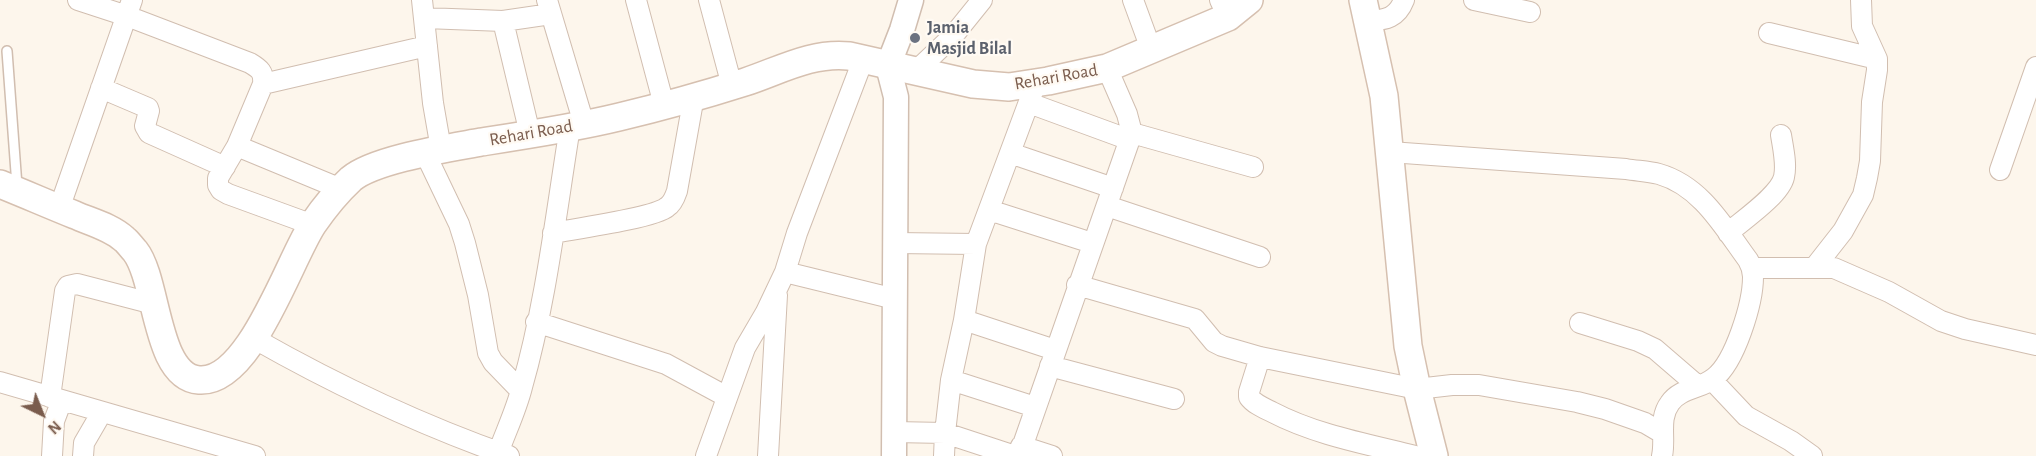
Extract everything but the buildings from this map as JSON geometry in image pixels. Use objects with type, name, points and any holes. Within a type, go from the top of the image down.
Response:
[{"type":"main road","name":"Rehari Road","points":[[9,188],[103,227],[123,238],[137,253],[145,268],[169,356],[187,377],[200,381],[212,379],[227,370],[255,339],[313,225],[341,189],[355,176],[372,167],[433,151],[619,117],[732,86],[795,63],[832,54],[973,84],[1010,87],[1033,93],[1107,68],[1151,49],[1224,9],[1249,0]]},
{"type":"main road","points":[[1365,10],[1384,96],[1408,346],[1434,456]]},
{"type":"street","points":[[78,0],[129,8],[259,68],[264,74],[263,84],[237,146],[218,178],[218,185],[221,190],[313,225]]},
{"type":"street","points":[[636,0],[664,105]]},
{"type":"street","points":[[709,0],[732,86]]},
{"type":"street","points":[[706,456],[745,348],[781,281],[797,233],[876,63],[902,30],[910,0]]},
{"type":"street","points":[[916,71],[953,36],[982,0]]},
{"type":"street","points":[[1133,0],[1151,49]]},
{"type":"street","points":[[1365,10],[1390,19],[1398,12],[1404,0]]},
{"type":"street","points":[[1474,0],[1530,12]]},
{"type":"street","points":[[1814,268],[1843,231],[1863,195],[1870,161],[1872,102],[1877,59],[1862,26],[1861,0]]},
{"type":"street","points":[[255,339],[290,359],[418,422],[502,455],[521,391],[577,125],[549,7],[503,21],[423,9],[433,151],[465,243],[478,295],[488,353],[493,362],[521,391]]},
{"type":"street","points":[[59,209],[129,8]]},
{"type":"street","points":[[503,21],[530,134]]},
{"type":"street","points":[[1769,33],[1877,59]]},
{"type":"street","points":[[263,84],[427,46]]},
{"type":"street","points":[[876,63],[896,97],[894,444],[945,433],[1018,453],[1052,456]]},
{"type":"street","points":[[2000,170],[2036,67]]},
{"type":"street","points":[[1018,453],[1131,137],[1127,114],[1107,68]]},
{"type":"street","points":[[101,88],[148,108],[145,126],[149,134],[225,167]]},
{"type":"street","points":[[944,456],[951,380],[964,320],[976,244],[1033,93],[1131,137],[1253,167]]},
{"type":"street","points":[[553,233],[643,216],[667,207],[676,191],[694,96]]},
{"type":"street","points":[[1728,233],[1770,196],[1784,179],[1781,135]]},
{"type":"street","points":[[237,146],[341,189]]},
{"type":"street","points":[[1390,152],[1626,169],[1658,174],[1677,181],[1706,204],[1752,268],[1752,286],[1737,344],[1730,361],[1705,383],[1677,395],[1665,412],[1662,456]]},
{"type":"street","points":[[1010,153],[1110,197],[1260,257]]},
{"type":"street","points":[[989,210],[1092,243]]},
{"type":"street","points":[[895,243],[976,244]]},
{"type":"street","points":[[1752,268],[1834,268],[1889,292],[1929,315],[1953,325],[2036,345]]},
{"type":"street","points":[[781,281],[895,299]]},
{"type":"street","points":[[768,456],[781,281]]},
{"type":"street","points":[[52,456],[65,291],[68,286],[76,284],[154,304]]},
{"type":"street","points":[[1077,285],[1191,317],[1201,324],[1214,342],[1260,357],[1417,389],[1452,385],[1492,387],[1605,409],[1645,423],[1662,433]]},
{"type":"street","points":[[964,320],[1053,358],[1174,399]]},
{"type":"street","points":[[536,322],[658,361],[727,397]]},
{"type":"street","points":[[1580,323],[1638,341],[1655,349],[1705,383],[1746,416],[1791,441],[1812,456]]},
{"type":"street","points":[[1260,357],[1249,392],[1249,397],[1255,403],[1302,426],[1415,456]]},
{"type":"street","points":[[951,380],[1035,407]]},
{"type":"street","points":[[0,382],[255,456]]},
{"type":"street","points":[[83,456],[84,443],[102,412]]},
{"type":"lane","points":[[7,51],[9,188]]},
{"type":"place","name":"Jamia Masjid Bilal","points":[[915,38]]}]
